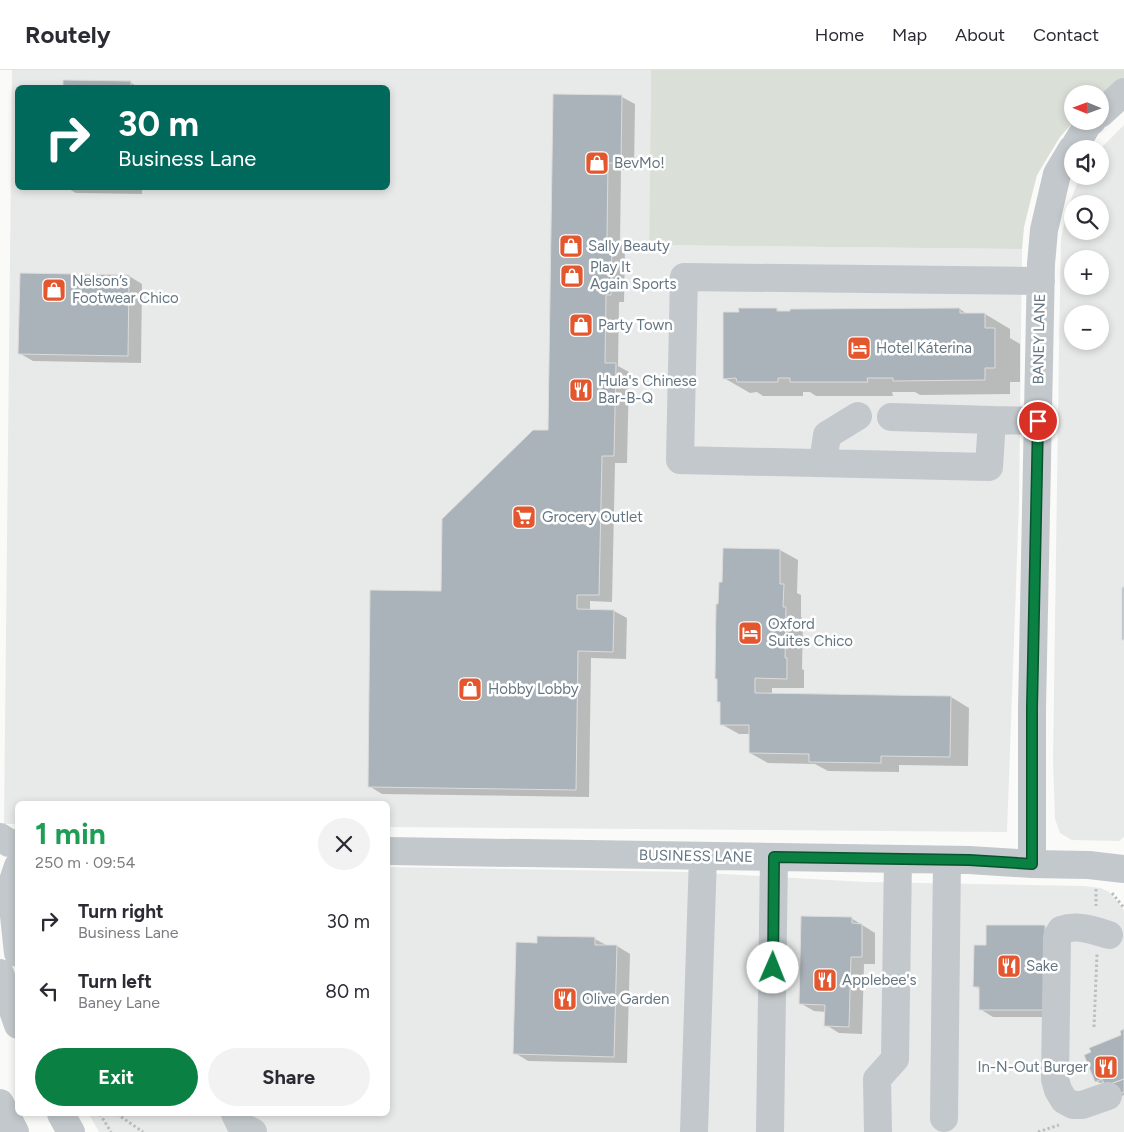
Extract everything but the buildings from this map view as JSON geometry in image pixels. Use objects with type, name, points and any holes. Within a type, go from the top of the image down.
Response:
[{"type":"street","points":[[1109,106],[1124,92]]},
{"type":"street","name":"BANEY LANE","points":[[1032,864],[1032,708],[1041,281],[1044,230],[1057,174],[1064,163]]},
{"type":"street","points":[[992,420],[989,467],[680,460],[684,277],[1041,281]]},
{"type":"street","points":[[823,463],[827,435],[858,416]]},
{"type":"street","points":[[891,417],[1038,421]]},
{"type":"street","points":[[0,837],[9,843],[15,843]]},
{"type":"street","name":"BUSINESS LANE","points":[[390,851],[947,860],[1089,865],[1124,869]]},
{"type":"street","points":[[694,1132],[703,856]]},
{"type":"street","points":[[770,1132],[774,857]]},
{"type":"street","points":[[878,1132],[877,1079],[895,1059],[898,859]]},
{"type":"street","points":[[944,1118],[947,860]]},
{"type":"street","points":[[15,875],[11,887],[15,925]]},
{"type":"street","points":[[1108,1096],[1082,1105],[1073,1105],[1064,1100],[1058,1090],[1055,1079],[1055,1047],[1057,937],[1061,930],[1069,927],[1085,928],[1109,935]]},
{"type":"street","points":[[0,973],[15,1016]]},
{"type":"street","points":[[0,1103],[15,1132]]},
{"type":"street","points":[[62,1116],[71,1132]]},
{"type":"street","points":[[236,1116],[241,1126],[253,1132]]},
{"type":"path","points":[[101,1116],[111,1132]]},
{"type":"path","points":[[120,1116],[143,1132]]},
{"type":"shaded area","points":[[12,70],[651,70],[649,245],[1022,249],[1019,502],[1007,832],[390,827],[390,801],[15,801],[15,824],[4,824]]},
{"type":"shaded area","points":[[651,70],[1124,70],[1124,78],[1109,89],[1109,85],[1064,85],[1064,130],[1066,130],[1037,175],[1024,227],[1022,249],[649,245]]},
{"type":"shaded area","points":[[1124,125],[1124,837],[1119,841],[1072,840],[1060,833],[1055,819],[1053,761],[1061,238],[1064,224],[1064,240],[1109,240],[1109,195],[1073,195],[1077,185],[1109,185],[1109,140]]},
{"type":"shaded area","points":[[390,867],[686,872],[866,882],[1083,886],[1101,888],[1109,892],[1124,910],[1124,1132],[99,1132],[90,1116],[390,1116]]},
{"type":"place","name":"BevMo!","points":[[597,163]]},
{"type":"place","name":"Sally Beauty","points":[[571,246]]},
{"type":"place","name":"Play It Again Sports","points":[[572,276]]},
{"type":"place","name":"Nelson’s Footwear Chico","points":[[54,290]]},
{"type":"place","name":"Party Town","points":[[581,325]]},
{"type":"place","name":"Hotel Káterina","points":[[859,348]]},
{"type":"place","name":"Hula's Chinese Bar-B-Q","points":[[581,390]]},
{"type":"place","name":"Grocery Outlet","points":[[524,517]]},
{"type":"place","name":"Oxford Suites Chico","points":[[750,633]]},
{"type":"place","name":"Hobby Lobby","points":[[470,689]]},
{"type":"place","name":"Sake","points":[[1009,966]]},
{"type":"place","name":"Applebee's","points":[[825,980]]},
{"type":"place","name":"Olive Garden","points":[[565,999]]},
{"type":"place","name":"In-N-Out Burger","points":[[1106,1067]]},
{"type":"route","points":[[773,968],[774,857],[969,860],[1032,864],[1032,708],[1038,421]]}]
